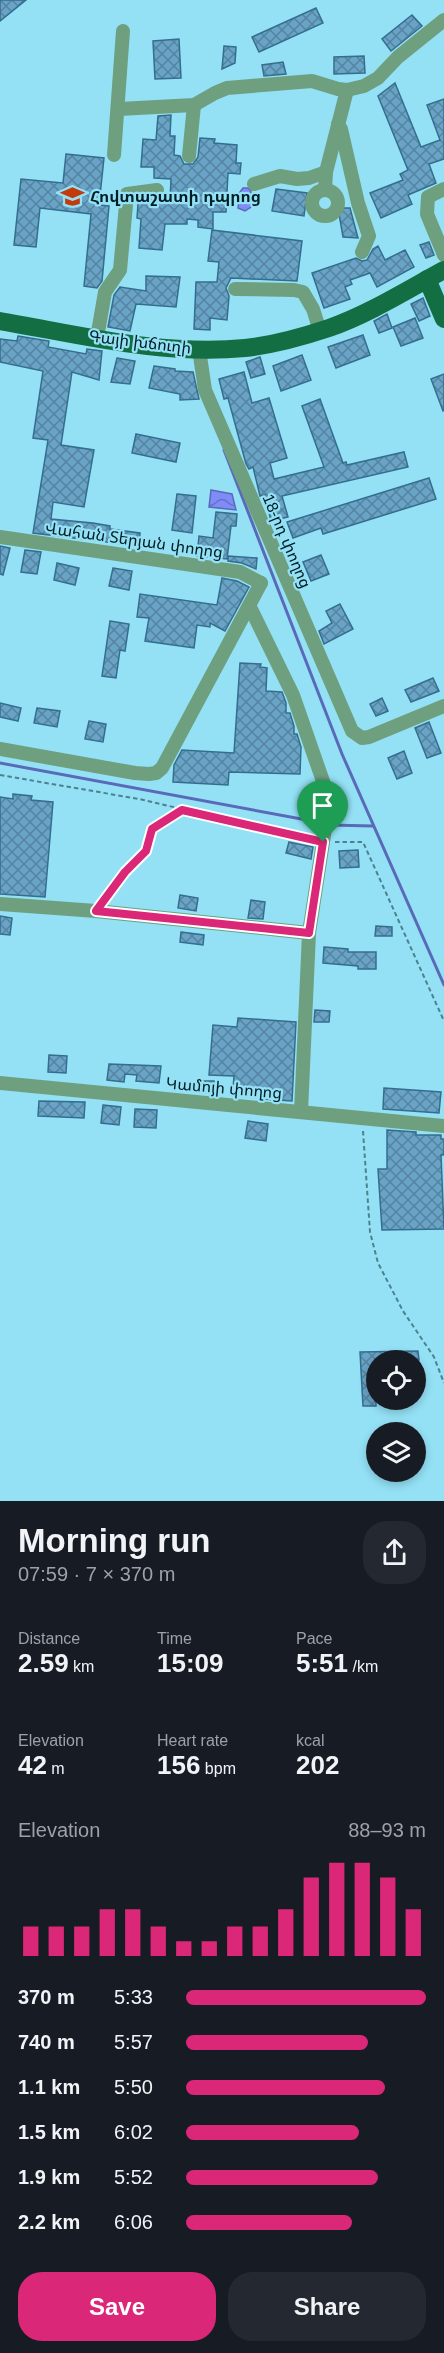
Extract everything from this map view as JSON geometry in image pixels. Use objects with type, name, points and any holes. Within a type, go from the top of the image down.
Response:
[{"type":"main road","name":"Գայի խճուղի","points":[[0,321],[139,345],[199,349],[246,348],[320,331],[376,307],[444,270]]},
{"type":"main road","points":[[427,279],[444,319]]},
{"type":"street","points":[[119,109],[194,105],[228,88],[312,81],[347,90],[364,86],[378,78],[398,57],[444,20]]},
{"type":"street","points":[[114,155],[123,31]]},
{"type":"street","points":[[325,190],[326,172],[347,90]]},
{"type":"street","points":[[189,156],[194,105]]},
{"type":"street","points":[[338,124],[369,236],[362,252]]},
{"type":"street","points":[[254,184],[273,177],[297,180],[326,172]]},
{"type":"street","points":[[444,189],[428,197],[427,214],[444,255]]},
{"type":"street","points":[[97,338],[105,292],[120,270],[127,194],[157,190]]},
{"type":"street","points":[[235,289],[303,292],[313,309],[320,331]]},
{"type":"street","name":"18-րդ փողոց","points":[[199,349],[205,390],[352,731],[362,738],[369,737],[444,706]]},
{"type":"street","name":"Վահան Տերյան փողոց","points":[[0,537],[240,572],[261,583]]},
{"type":"street","points":[[0,749],[135,773],[156,773],[162,768],[250,608],[261,583],[283,574]]},
{"type":"street","points":[[250,608],[293,695],[325,788],[327,816],[309,933],[301,1112]]},
{"type":"street","points":[[0,904],[96,911],[309,933]]},
{"type":"street","name":"Կամոյի փողոց","points":[[0,1083],[444,1126]]},
{"type":"path","points":[[0,775],[139,799],[182,810],[324,837],[363,842],[444,1021]]},
{"type":"path","points":[[96,911],[125,872],[146,851],[152,829],[182,810]]},
{"type":"path","points":[[363,1119],[362,1147],[370,1232],[378,1263],[404,1311],[434,1357],[444,1383]]},
{"type":"water","points":[[243,188],[251,191],[251,207],[245,211],[238,208],[240,192]]},
{"type":"water","points":[[211,490],[232,494],[236,510],[209,507]]},
{"type":"building","points":[[0,0],[26,0],[0,21]]},
{"type":"building","points":[[316,8],[323,23],[259,52],[252,37]]},
{"type":"building","points":[[412,15],[422,26],[391,51],[382,39]]},
{"type":"building","points":[[179,39],[181,78],[155,79],[153,41]]},
{"type":"building","points":[[224,46],[236,47],[235,63],[222,69]]},
{"type":"building","points":[[364,56],[365,73],[334,74],[334,57]]},
{"type":"building","points":[[283,62],[286,74],[264,76],[262,65]]},
{"type":"building","points":[[395,83],[421,147],[440,140],[427,105],[444,99],[444,159],[429,164],[436,183],[408,195],[412,204],[381,218],[370,193],[403,180],[400,174],[408,170],[378,96]]},
{"type":"building","points":[[171,115],[170,136],[175,136],[174,155],[180,156],[184,164],[193,164],[198,157],[200,138],[215,139],[214,143],[237,145],[236,163],[241,163],[240,174],[228,173],[226,212],[213,212],[213,229],[198,227],[198,220],[187,219],[187,224],[165,224],[162,250],[139,248],[141,219],[137,218],[138,204],[140,201],[154,199],[170,201],[171,179],[154,178],[154,167],[141,167],[143,139],[156,140],[158,116]]},
{"type":"building","points":[[66,154],[104,158],[99,205],[109,206],[102,281],[97,288],[84,286],[91,214],[40,208],[36,247],[14,245],[21,179],[63,183]]},
{"type":"building","points":[[276,189],[307,193],[304,216],[272,211]]},
{"type":"building","points":[[338,208],[350,208],[358,238],[343,237]]},
{"type":"building","points":[[212,230],[302,241],[297,281],[231,278],[226,288],[229,296],[227,320],[210,318],[210,330],[194,329],[196,282],[217,282],[219,262],[208,261]]},
{"type":"building","points":[[429,242],[434,255],[426,258],[420,245]]},
{"type":"building","points":[[378,246],[385,260],[405,250],[414,267],[377,287],[370,273],[350,280],[352,284],[345,287],[350,299],[324,308],[312,273],[356,258],[362,261],[367,260],[373,249]]},
{"type":"building","points":[[146,276],[180,277],[176,307],[136,304],[130,331],[108,327],[114,295],[120,287],[146,291]]},
{"type":"building","points":[[423,298],[430,316],[419,321],[411,304]]},
{"type":"building","points":[[387,314],[392,328],[379,333],[374,321]]},
{"type":"building","points":[[415,318],[423,338],[401,346],[393,327]]},
{"type":"building","points":[[363,335],[370,355],[336,368],[328,347]]},
{"type":"building","points":[[18,336],[49,341],[48,347],[86,354],[87,349],[102,351],[99,380],[72,372],[61,445],[94,450],[84,507],[53,502],[51,519],[93,523],[110,526],[110,529],[140,533],[139,546],[33,533],[48,440],[33,438],[43,371],[0,362],[0,339],[17,341]]},
{"type":"building","points":[[302,355],[311,380],[281,391],[273,366]]},
{"type":"building","points":[[260,357],[265,374],[251,378],[246,362]]},
{"type":"building","points":[[117,358],[135,361],[130,384],[111,382]]},
{"type":"building","points":[[154,366],[193,372],[199,399],[180,400],[180,394],[149,388]]},
{"type":"building","points":[[244,372],[252,403],[269,398],[287,458],[270,463],[274,479],[324,467],[302,406],[320,399],[343,463],[346,462],[347,465],[404,452],[408,467],[282,496],[288,517],[271,521],[265,495],[260,496],[253,467],[249,469],[246,464],[228,398],[224,399],[219,379]]},
{"type":"building","points":[[444,374],[444,410],[443,411],[431,379]]},
{"type":"building","points":[[136,434],[180,443],[176,462],[132,453]]},
{"type":"building","points":[[429,478],[436,499],[323,534],[321,528],[293,538],[287,522]]},
{"type":"building","points":[[177,494],[196,496],[192,533],[172,530]]},
{"type":"building","points":[[216,512],[237,514],[236,526],[231,526],[227,559],[197,556],[199,536],[213,538]]},
{"type":"building","points":[[0,546],[10,548],[3,575],[0,574]]},
{"type":"building","points":[[25,550],[41,552],[37,574],[21,572]]},
{"type":"building","points":[[321,555],[329,574],[311,581],[303,562]]},
{"type":"building","points":[[228,556],[257,558],[256,569],[242,563],[228,561]]},
{"type":"building","points":[[57,563],[79,568],[75,585],[54,580]]},
{"type":"building","points":[[113,568],[132,571],[129,590],[109,586]]},
{"type":"building","points":[[222,578],[237,581],[249,587],[225,631],[210,623],[210,627],[197,625],[194,648],[145,641],[149,618],[137,617],[140,594],[217,605]]},
{"type":"building","points":[[340,604],[353,629],[324,644],[319,631],[332,623],[326,611]]},
{"type":"building","points":[[110,621],[129,624],[125,651],[120,650],[116,678],[102,676]]},
{"type":"building","points":[[240,663],[261,664],[260,667],[267,668],[266,691],[282,692],[286,703],[286,713],[290,713],[294,734],[297,734],[301,747],[300,774],[229,772],[228,785],[173,782],[174,765],[182,750],[234,753]]},
{"type":"building","points":[[433,678],[439,691],[411,702],[405,690]]},
{"type":"building","points":[[382,698],[388,711],[376,716],[370,704]]},
{"type":"building","points":[[0,703],[21,708],[18,721],[0,717]]},
{"type":"building","points":[[37,708],[60,711],[57,727],[34,723]]},
{"type":"building","points":[[89,721],[106,724],[103,742],[85,739]]},
{"type":"building","points":[[429,722],[441,753],[427,758],[415,728]]},
{"type":"building","points":[[404,751],[412,773],[397,779],[388,758]]},
{"type":"building","points":[[13,794],[32,796],[31,800],[53,802],[45,897],[0,894],[0,797],[13,799]]},
{"type":"building","points":[[289,842],[313,847],[311,859],[286,853]]},
{"type":"building","points":[[358,850],[359,867],[340,868],[339,851]]},
{"type":"building","points":[[180,895],[198,898],[196,911],[178,908]]},
{"type":"building","points":[[251,900],[265,902],[263,919],[248,918]]},
{"type":"building","points":[[0,916],[12,918],[10,935],[0,934]]},
{"type":"building","points":[[376,926],[392,927],[392,936],[375,936]]},
{"type":"building","points":[[181,932],[204,935],[203,945],[180,942]]},
{"type":"building","points":[[324,947],[348,949],[348,952],[376,952],[376,969],[358,969],[358,966],[323,963]]},
{"type":"building","points":[[315,1010],[330,1011],[329,1022],[314,1022]]},
{"type":"building","points":[[238,1018],[296,1022],[292,1101],[263,1099],[264,1092],[233,1089],[234,1076],[209,1075],[213,1025],[237,1027]]},
{"type":"building","points":[[49,1055],[67,1056],[66,1073],[48,1072]]},
{"type":"building","points":[[109,1064],[161,1066],[159,1083],[136,1081],[137,1075],[125,1074],[124,1082],[107,1080]]},
{"type":"building","points":[[201,1081],[214,1081],[213,1093],[201,1092]]},
{"type":"building","points":[[384,1088],[441,1092],[439,1113],[383,1109]]},
{"type":"building","points":[[39,1101],[85,1102],[84,1118],[38,1116]]},
{"type":"building","points":[[103,1105],[121,1107],[119,1125],[101,1123]]},
{"type":"building","points":[[135,1109],[157,1110],[156,1128],[134,1127]]},
{"type":"building","points":[[248,1121],[268,1124],[266,1141],[245,1138]]},
{"type":"building","points":[[387,1130],[416,1132],[416,1135],[441,1135],[441,1139],[444,1139],[444,1155],[441,1155],[444,1229],[382,1230],[378,1169],[387,1169]]},
{"type":"building","points":[[360,1352],[366,1352],[366,1406],[363,1406]]},
{"type":"waterway","points":[[224,450],[342,754],[444,985]]},
{"type":"waterway","points":[[0,763],[323,823]]},
{"type":"waterway","points":[[329,825],[373,826]]},
{"type":"place","name":"Հովտաշատի դպրոց","points":[[72,196]]},
{"type":"route","points":[[182,810],[323,842],[309,933],[96,911],[125,872],[146,851],[152,829],[182,810]]}]
